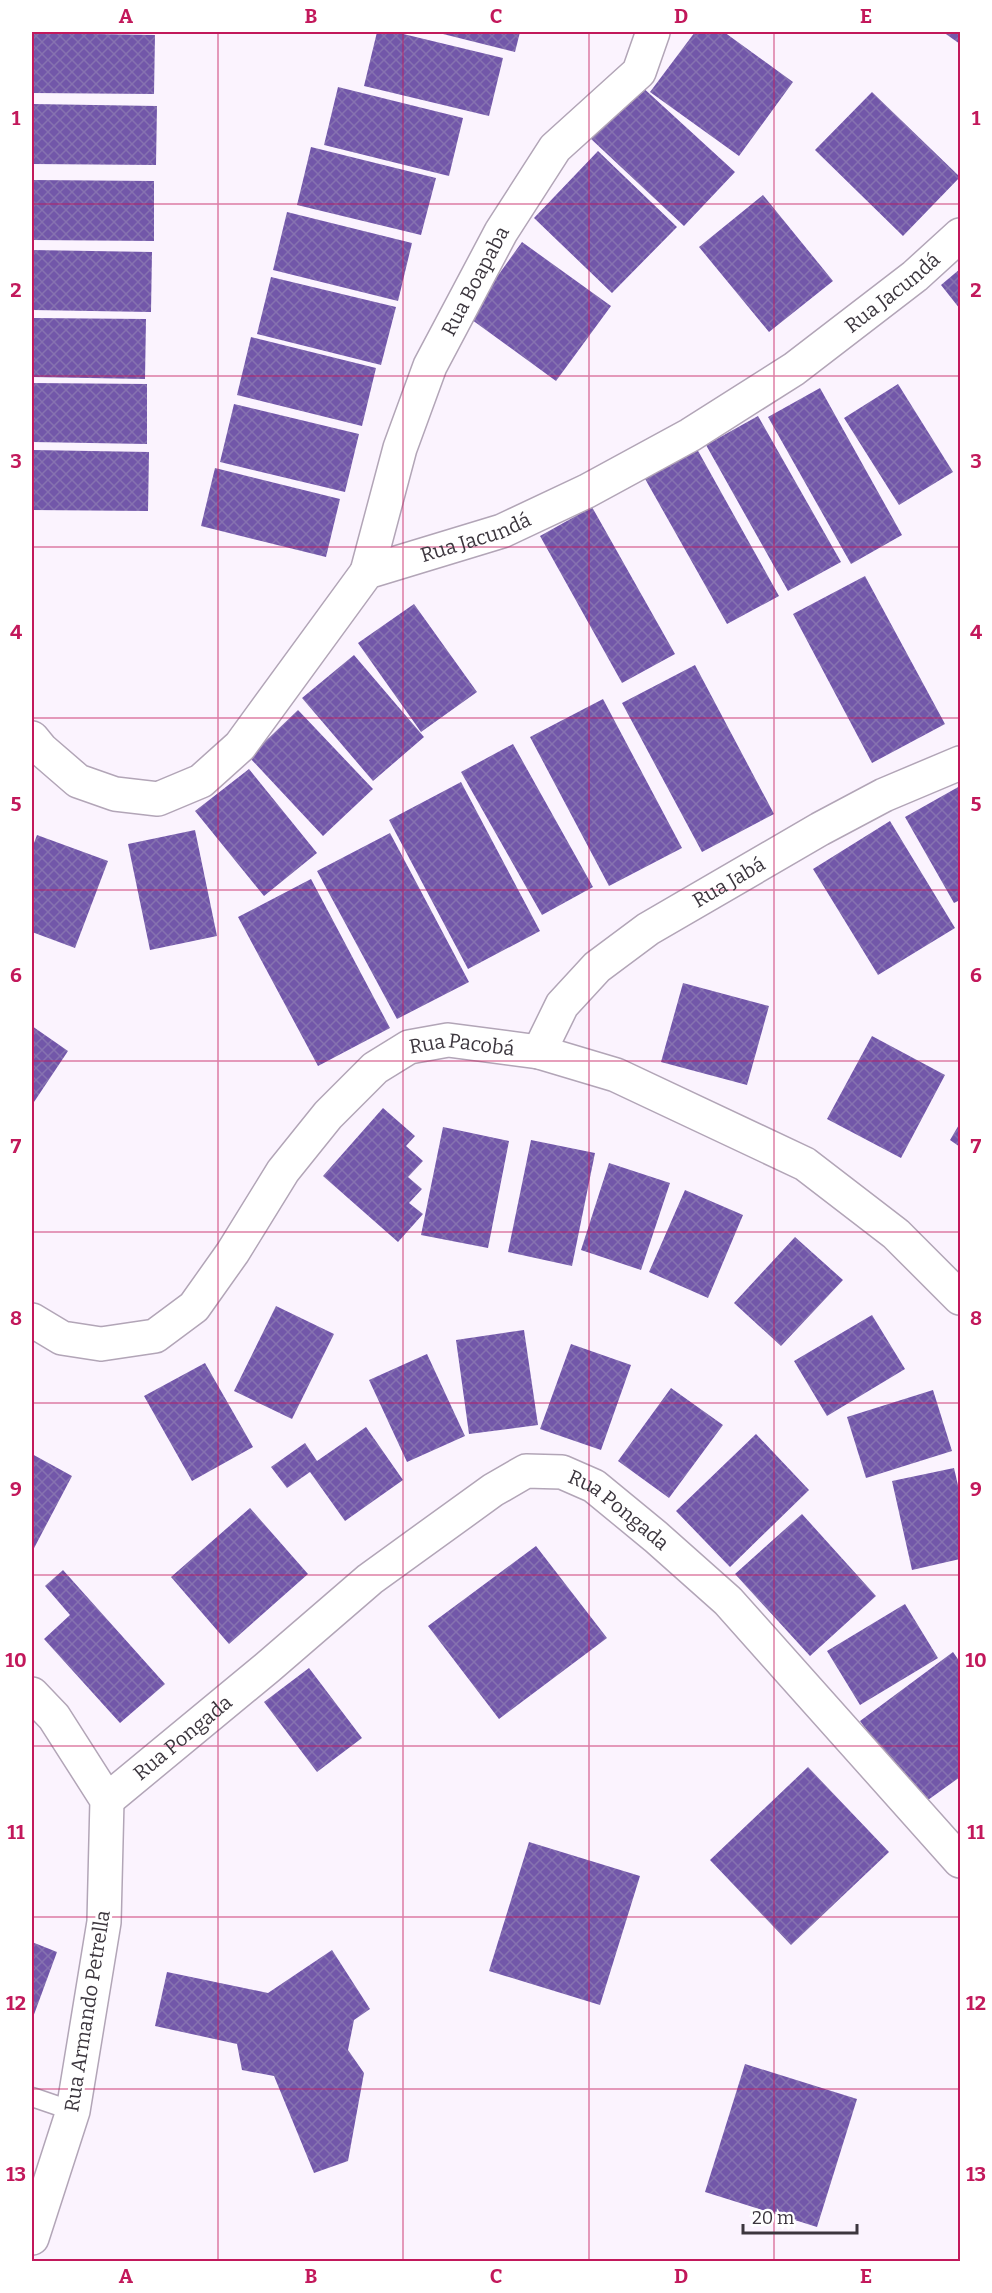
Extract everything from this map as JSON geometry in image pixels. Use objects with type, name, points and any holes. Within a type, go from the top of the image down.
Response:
[{"type":"street","name":"Rua Boapaba","points":[[367,572],[400,448],[430,366],[441,345],[501,232],[555,148],[639,72],[653,32]]},
{"type":"street","name":"Rua Jacundá","points":[[367,572],[502,531],[587,491],[690,435],[794,369],[915,276],[960,235]]},
{"type":"street","points":[[32,738],[41,749],[78,781],[115,794],[158,799],[201,781],[240,747],[367,572]]},
{"type":"street","name":"Rua Jabá","points":[[539,1052],[562,1005],[597,967],[648,928],[820,829],[884,795],[960,763]]},
{"type":"street","name":"Rua Pacobá","points":[[32,1320],[62,1338],[101,1344],[155,1336],[194,1307],[233,1252],[283,1171],[328,1115],[375,1068],[409,1047],[448,1040],[539,1052],[616,1076],[805,1164],[896,1234],[960,1298]]},
{"type":"street","name":"Rua Pongada","points":[[107,1800],[268,1667],[369,1579],[493,1490],[526,1471],[562,1472],[594,1486],[656,1537],[728,1602],[960,1861]]},
{"type":"street","points":[[32,1694],[54,1717],[107,1800]]},
{"type":"street","name":"Rua Armando Petrella","points":[[32,2238],[73,2111],[104,1922],[107,1800]]},
{"type":"lane","points":[[32,2097],[73,2111]]},
{"type":"building","points":[[377,32],[395,32],[503,58],[489,116],[364,86]]},
{"type":"building","points":[[435,32],[520,32],[515,52]]},
{"type":"building","points":[[695,32],[724,32],[793,82],[739,156],[650,92]]},
{"type":"building","points":[[943,32],[960,32],[960,44]]},
{"type":"building","points":[[32,33],[155,35],[154,94],[32,93]]},
{"type":"building","points":[[640,85],[735,172],[684,226],[590,138]]},
{"type":"building","points":[[338,87],[463,118],[449,176],[324,145]]},
{"type":"building","points":[[872,92],[960,177],[903,236],[815,150]]},
{"type":"building","points":[[32,104],[157,106],[156,165],[32,164]]},
{"type":"building","points":[[311,147],[436,178],[421,235],[297,205]]},
{"type":"building","points":[[598,151],[677,227],[612,293],[534,218]]},
{"type":"building","points":[[32,180],[154,181],[154,241],[32,240]]},
{"type":"building","points":[[763,195],[833,281],[769,332],[699,247]]},
{"type":"building","points":[[287,212],[412,243],[398,301],[273,270]]},
{"type":"building","points":[[522,242],[611,306],[556,381],[468,317]]},
{"type":"building","points":[[32,250],[152,252],[151,312],[32,310]]},
{"type":"building","points":[[960,269],[960,309],[941,285]]},
{"type":"building","points":[[271,277],[396,307],[381,365],[257,334]]},
{"type":"building","points":[[32,318],[146,319],[145,379],[32,377]]},
{"type":"building","points":[[251,337],[376,368],[362,426],[237,395]]},
{"type":"building","points":[[32,383],[147,384],[147,444],[32,442]]},
{"type":"building","points":[[898,384],[953,472],[899,505],[844,418]]},
{"type":"building","points":[[820,388],[902,535],[851,564],[768,417]]},
{"type":"building","points":[[234,404],[359,434],[345,492],[220,462]]},
{"type":"building","points":[[758,416],[841,562],[788,591],[706,445]]},
{"type":"building","points":[[697,449],[779,596],[727,624],[644,477]]},
{"type":"building","points":[[32,450],[149,452],[148,511],[32,510]]},
{"type":"building","points":[[215,468],[340,499],[326,557],[201,526]]},
{"type":"building","points":[[592,507],[675,654],[622,683],[540,536]]},
{"type":"building","points":[[865,576],[945,724],[872,763],[793,614]]},
{"type":"building","points":[[414,604],[477,692],[421,732],[358,643]]},
{"type":"building","points":[[354,655],[424,737],[373,781],[302,698]]},
{"type":"building","points":[[695,665],[774,814],[702,852],[622,703]]},
{"type":"building","points":[[603,699],[682,848],[609,886],[530,737]]},
{"type":"building","points":[[298,710],[373,789],[323,836],[249,757]]},
{"type":"building","points":[[513,744],[593,887],[542,915],[461,772]]},
{"type":"building","points":[[249,769],[317,853],[264,896],[195,811]]},
{"type":"building","points":[[461,782],[540,931],[468,969],[389,820]]},
{"type":"building","points":[[960,786],[960,900],[954,903],[905,817]]},
{"type":"building","points":[[890,821],[955,928],[878,975],[813,869]]},
{"type":"building","points":[[195,830],[217,936],[150,950],[128,844]]},
{"type":"building","points":[[390,833],[469,982],[397,1019],[317,871]]},
{"type":"building","points":[[37,835],[108,861],[75,948],[32,932],[32,848]]},
{"type":"building","points":[[311,879],[390,1028],[318,1066],[238,917]]},
{"type":"building","points":[[683,983],[769,1006],[747,1085],[661,1062]]},
{"type":"building","points":[[32,1026],[68,1051],[32,1105]]},
{"type":"building","points":[[872,1036],[945,1075],[901,1158],[827,1119]]},
{"type":"building","points":[[383,1108],[415,1136],[406,1146],[423,1161],[408,1177],[422,1189],[409,1203],[423,1214],[398,1242],[323,1176]]},
{"type":"building","points":[[960,1123],[960,1147],[950,1140]]},
{"type":"building","points":[[443,1127],[509,1141],[488,1248],[421,1235]]},
{"type":"building","points":[[531,1140],[595,1153],[572,1266],[508,1252]]},
{"type":"building","points":[[609,1163],[670,1183],[641,1270],[581,1250]]},
{"type":"building","points":[[685,1190],[743,1215],[708,1298],[649,1272]]},
{"type":"building","points":[[795,1237],[843,1280],[781,1346],[734,1303]]},
{"type":"building","points":[[276,1306],[334,1334],[292,1419],[234,1391]]},
{"type":"building","points":[[872,1315],[905,1369],[827,1416],[794,1361]]},
{"type":"building","points":[[524,1330],[538,1425],[469,1434],[456,1340]]},
{"type":"building","points":[[571,1344],[631,1365],[601,1450],[540,1429]]},
{"type":"building","points":[[427,1354],[465,1436],[407,1462],[369,1380]]},
{"type":"building","points":[[205,1363],[253,1447],[192,1481],[144,1396]]},
{"type":"building","points":[[671,1388],[723,1425],[669,1498],[618,1461]]},
{"type":"building","points":[[933,1390],[952,1451],[866,1478],[847,1417]]},
{"type":"building","points":[[366,1427],[403,1480],[345,1521],[310,1472],[287,1488],[271,1467],[305,1443],[317,1461]]},
{"type":"building","points":[[756,1434],[809,1490],[730,1567],[676,1511]]},
{"type":"building","points":[[32,1454],[72,1476],[32,1552]]},
{"type":"building","points":[[954,1468],[960,1494],[960,1559],[912,1570],[892,1481]]},
{"type":"building","points":[[250,1508],[308,1574],[229,1644],[171,1577]]},
{"type":"building","points":[[802,1514],[876,1596],[810,1656],[735,1574]]},
{"type":"building","points":[[536,1546],[607,1638],[499,1719],[428,1626]]},
{"type":"building","points":[[63,1570],[165,1684],[120,1723],[44,1639],[70,1615],[45,1586]]},
{"type":"building","points":[[905,1604],[938,1658],[860,1705],[827,1651]]},
{"type":"building","points":[[953,1652],[960,1662],[960,1777],[921,1805],[860,1721]]},
{"type":"building","points":[[309,1668],[362,1738],[317,1772],[264,1702]]},
{"type":"building","points":[[808,1767],[889,1852],[791,1945],[710,1860]]},
{"type":"building","points":[[529,1842],[640,1876],[600,2005],[489,1971]]},
{"type":"building","points":[[32,1942],[57,1952],[32,2020]]},
{"type":"building","points":[[332,1950],[370,2009],[354,2020],[348,2050],[364,2073],[348,2161],[314,2173],[274,2076],[242,2070],[237,2044],[155,2026],[167,1972],[268,1993]]},
{"type":"building","points":[[745,2064],[857,2099],[817,2227],[705,2192]]}]
